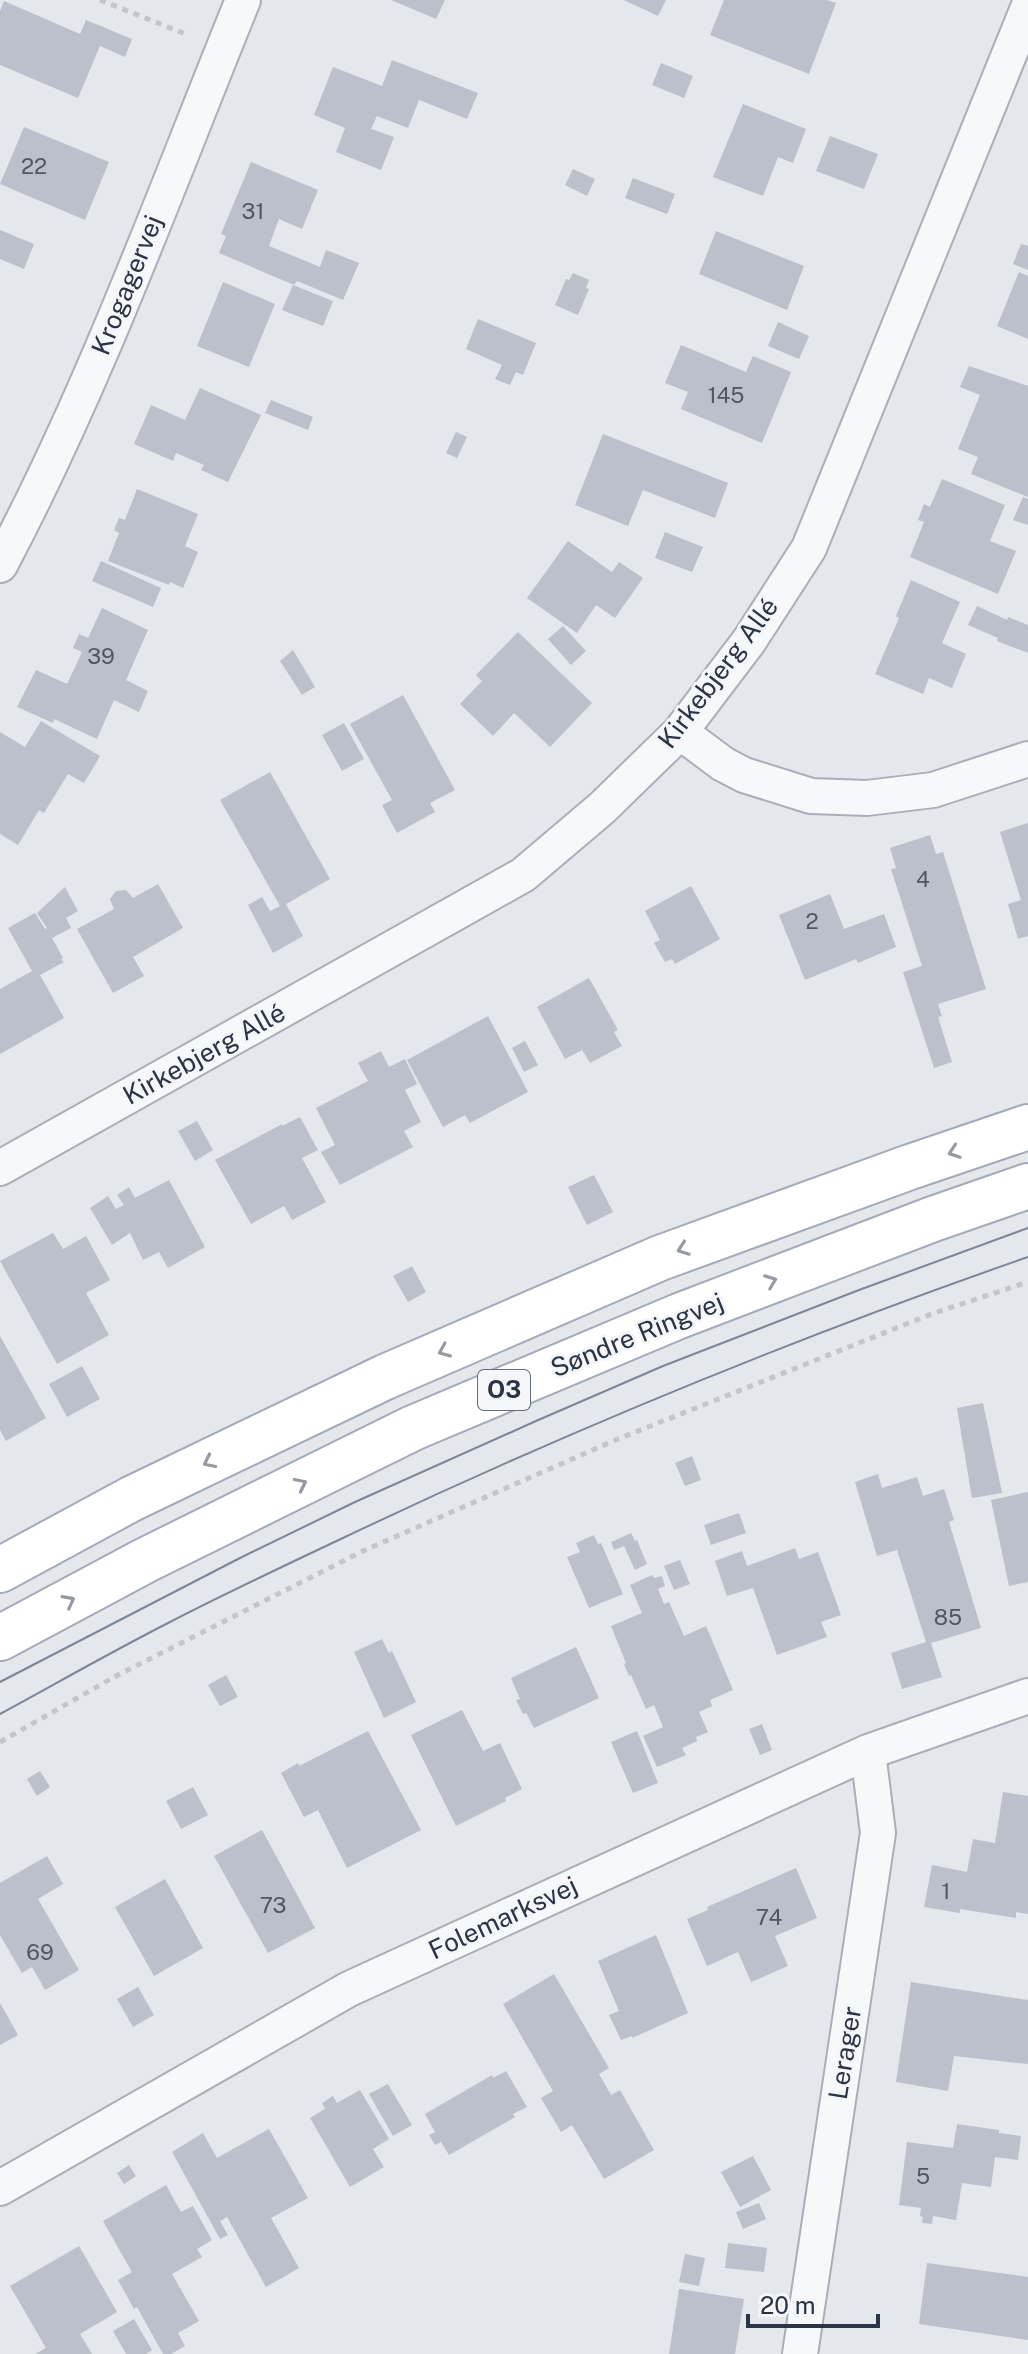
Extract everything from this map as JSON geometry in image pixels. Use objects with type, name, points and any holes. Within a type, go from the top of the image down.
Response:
[{"type":"main road","name":"O3","points":[[0,1570],[131,1499],[385,1377],[660,1258],[1028,1127]]},
{"type":"main road","name":"Søndre Ringvej","points":[[0,1638],[146,1560],[413,1428],[679,1316],[1028,1186]]},
{"type":"street","name":"Krogagervej","points":[[0,565],[30,510],[99,356],[243,0]]},
{"type":"street","name":"Kirkebjerg Allé","points":[[0,1168],[523,875],[602,808],[680,732],[749,641],[809,548],[1028,8]]},
{"type":"street","points":[[680,732],[723,764],[744,775],[811,796],[867,798],[933,790],[1028,759]]},
{"type":"street","name":"Folemarksvej","points":[[0,2188],[349,1989],[868,1752],[1028,1696]]},
{"type":"street","name":"Lerager","points":[[800,2354],[878,1833],[868,1752]]},
{"type":"path","points":[[100,0],[224,49]]},
{"type":"path","points":[[0,1742],[116,1676],[363,1551],[613,1441],[934,1313],[1028,1282]]},
{"type":"building","points":[[391,0],[445,0],[436,19]]},
{"type":"building","points":[[624,0],[666,0],[658,16]]},
{"type":"building","points":[[724,0],[827,0],[836,3],[809,74],[710,35]]},
{"type":"building","points":[[4,1],[80,34],[86,20],[132,39],[125,57],[100,46],[78,98],[0,65],[0,11]]},
{"type":"building","points":[[392,60],[478,93],[467,119],[419,100],[408,128],[377,116],[371,129],[394,137],[381,170],[336,152],[345,128],[314,115],[333,67],[382,86]]},
{"type":"building","points":[[661,63],[693,76],[684,98],[652,85]]},
{"type":"building","points":[[743,104],[806,129],[793,163],[778,157],[763,196],[713,177]]},
{"type":"building","points":[[24,127],[109,162],[85,220],[0,184]]},
{"type":"building","points":[[830,136],[878,154],[864,189],[816,171]]},
{"type":"building","points":[[251,162],[318,190],[302,229],[279,219],[269,246],[320,267],[326,250],[359,263],[343,300],[297,281],[294,285],[219,253],[226,236],[221,234]]},
{"type":"building","points":[[573,169],[595,179],[587,196],[565,185]]},
{"type":"building","points":[[633,178],[675,194],[667,214],[625,198]]},
{"type":"building","points":[[0,230],[34,244],[24,269],[0,259]]},
{"type":"building","points":[[716,231],[804,266],[787,310],[699,274]]},
{"type":"building","points":[[1021,244],[1028,246],[1028,270],[1013,264]]},
{"type":"building","points":[[1019,272],[1028,276],[1028,339],[997,326]]},
{"type":"building","points":[[573,273],[589,280],[586,288],[589,289],[578,315],[555,305],[566,279],[569,280]]},
{"type":"building","points":[[223,282],[275,304],[249,367],[197,346]]},
{"type":"building","points":[[293,285],[333,301],[323,326],[282,310]]},
{"type":"building","points":[[478,319],[536,343],[523,375],[516,372],[510,385],[495,379],[502,365],[466,349]]},
{"type":"building","points":[[778,322],[809,336],[799,359],[768,346]]},
{"type":"building","points":[[681,345],[746,372],[753,356],[791,372],[762,443],[681,409],[688,392],[665,383]]},
{"type":"building","points":[[969,366],[1028,386],[1028,497],[971,474],[978,457],[958,449],[980,395],[960,387]]},
{"type":"building","points":[[200,388],[261,415],[228,482],[201,470],[204,465],[176,453],[173,461],[134,444],[151,405],[185,420]]},
{"type":"building","points":[[271,400],[313,417],[308,430],[265,413]]},
{"type":"building","points":[[456,432],[467,437],[457,458],[446,453]]},
{"type":"building","points":[[603,434],[728,483],[715,518],[643,490],[628,526],[575,505]]},
{"type":"building","points":[[942,479],[1005,505],[990,541],[1016,551],[998,594],[910,557],[924,522],[918,520],[924,504],[930,507]]},
{"type":"building","points":[[137,489],[198,514],[185,546],[198,552],[183,588],[108,561],[119,533],[114,530],[119,518],[125,520]]},
{"type":"building","points":[[1023,497],[1028,499],[1028,525],[1013,520]]},
{"type":"building","points":[[665,532],[703,547],[692,572],[655,558]]},
{"type":"building","points":[[568,541],[612,572],[619,562],[643,578],[615,618],[596,605],[577,633],[527,598]]},
{"type":"building","points":[[101,561],[161,588],[153,607],[92,581]]},
{"type":"building","points":[[911,580],[960,602],[942,643],[966,654],[952,688],[929,678],[923,694],[875,674]]},
{"type":"building","points":[[977,606],[1007,620],[1008,617],[1028,625],[1028,653],[968,625]]},
{"type":"building","points":[[102,608],[148,630],[126,680],[148,691],[139,712],[114,700],[97,739],[54,719],[53,723],[17,707],[36,670],[67,684],[82,652],[73,648],[79,634],[88,638]]},
{"type":"building","points":[[563,626],[586,651],[571,665],[548,639]]},
{"type":"building","points":[[518,632],[592,703],[550,747],[514,713],[493,736],[460,704],[482,681],[476,675]]},
{"type":"building","points":[[293,650],[315,687],[302,695],[280,661]]},
{"type":"building","points":[[403,695],[455,790],[430,803],[435,812],[397,833],[382,805],[392,800],[350,724]]},
{"type":"building","points":[[41,721],[100,756],[84,783],[68,774],[44,813],[39,810],[18,845],[0,834],[0,732],[25,747]]},
{"type":"building","points":[[344,723],[364,759],[342,771],[322,735]]},
{"type":"building","points":[[270,772],[330,879],[286,904],[303,936],[273,953],[248,905],[262,897],[270,911],[280,906],[220,800]]},
{"type":"building","points":[[1028,823],[1028,936],[1018,939],[1008,904],[1021,900],[1000,832]]},
{"type":"building","points":[[930,835],[936,854],[943,852],[986,989],[938,1004],[942,1016],[938,1017],[952,1062],[934,1068],[903,972],[922,966],[891,869],[896,868],[890,848]]},
{"type":"building","points":[[158,884],[183,928],[133,957],[144,976],[113,993],[77,929],[114,909],[110,899],[116,891],[126,890],[133,898]]},
{"type":"building","points":[[691,886],[720,939],[675,964],[672,959],[665,962],[654,943],[660,940],[645,911]]},
{"type":"building","points":[[65,887],[78,911],[66,918],[71,928],[52,938],[64,962],[40,975],[64,1018],[0,1054],[0,989],[32,971],[8,928],[35,913],[47,928],[37,913]]},
{"type":"building","points":[[830,894],[844,929],[884,914],[896,947],[805,980],[779,915]]},
{"type":"building","points":[[589,978],[618,1030],[614,1032],[622,1046],[590,1063],[582,1050],[565,1059],[537,1007]]},
{"type":"building","points":[[488,1016],[528,1092],[470,1123],[465,1115],[443,1127],[407,1060]]},
{"type":"building","points":[[525,1041],[538,1065],[524,1072],[512,1048]]},
{"type":"building","points":[[381,1051],[389,1067],[405,1059],[417,1084],[405,1090],[421,1122],[404,1131],[413,1147],[340,1185],[321,1152],[335,1145],[316,1108],[368,1081],[358,1063]]},
{"type":"building","points":[[300,1117],[318,1150],[302,1158],[326,1202],[292,1220],[284,1206],[251,1224],[215,1160]]},
{"type":"building","points":[[197,1121],[213,1150],[195,1161],[178,1131]]},
{"type":"building","points":[[594,1175],[613,1212],[587,1225],[568,1187]]},
{"type":"building","points":[[169,1180],[205,1247],[168,1268],[159,1252],[143,1260],[130,1233],[112,1245],[90,1208],[108,1196],[116,1209],[124,1205],[117,1195],[129,1187],[135,1198]]},
{"type":"building","points":[[53,1233],[63,1249],[86,1236],[110,1280],[86,1293],[109,1335],[57,1364],[0,1261]]},
{"type":"building","points":[[412,1266],[426,1292],[408,1302],[393,1276]]},
{"type":"building","points":[[0,1336],[46,1418],[6,1441],[0,1430]]},
{"type":"building","points":[[82,1366],[100,1399],[67,1417],[49,1384]]},
{"type":"building","points":[[983,1403],[1002,1493],[972,1498],[957,1408]]},
{"type":"building","points":[[692,1456],[701,1480],[685,1486],[675,1463]]},
{"type":"building","points":[[878,1474],[882,1488],[917,1477],[923,1496],[944,1489],[954,1520],[949,1522],[981,1628],[931,1643],[942,1677],[902,1689],[891,1653],[926,1642],[897,1550],[877,1556],[855,1482]]},
{"type":"building","points":[[1028,1492],[1028,1582],[1009,1586],[991,1500]]},
{"type":"building","points":[[739,1513],[746,1533],[711,1545],[704,1525]]},
{"type":"building","points":[[631,1533],[647,1564],[635,1570],[624,1546],[614,1550],[611,1542]]},
{"type":"building","points":[[594,1535],[598,1544],[601,1543],[623,1594],[589,1608],[567,1557],[580,1552],[576,1543]]},
{"type":"building","points":[[795,1548],[799,1559],[818,1552],[841,1615],[821,1622],[827,1637],[777,1655],[753,1588],[727,1596],[715,1561],[742,1551],[747,1566]]},
{"type":"building","points":[[680,1560],[690,1584],[674,1590],[664,1566]]},
{"type":"building","points":[[652,1575],[654,1578],[662,1576],[665,1586],[658,1589],[664,1604],[669,1602],[684,1636],[706,1626],[733,1690],[710,1700],[712,1706],[699,1712],[708,1732],[682,1748],[686,1755],[657,1767],[643,1736],[663,1727],[654,1705],[646,1709],[629,1676],[611,1626],[642,1613],[630,1585]]},
{"type":"building","points":[[382,1639],[389,1653],[392,1651],[416,1702],[384,1718],[354,1652]]},
{"type":"building","points":[[576,1647],[599,1698],[534,1728],[516,1700],[520,1699],[511,1678]]},
{"type":"building","points":[[226,1675],[238,1697],[220,1706],[208,1685]]},
{"type":"building","points":[[462,1710],[483,1751],[500,1743],[522,1789],[505,1798],[506,1801],[456,1826],[411,1735]]},
{"type":"building","points":[[762,1724],[772,1750],[760,1755],[749,1729]]},
{"type":"building","points":[[368,1731],[421,1830],[347,1868],[318,1810],[304,1817],[281,1773]]},
{"type":"building","points":[[637,1731],[658,1783],[633,1793],[611,1742]]},
{"type":"building","points":[[40,1771],[50,1787],[37,1796],[27,1779]]},
{"type":"building","points":[[193,1787],[208,1815],[181,1829],[166,1801]]},
{"type":"building","points":[[1003,1792],[1028,1796],[1028,1914],[1016,1912],[1016,1918],[924,1907],[932,1865],[967,1872],[973,1839],[995,1843]]},
{"type":"building","points":[[262,1830],[315,1928],[268,1953],[214,1856]]},
{"type":"building","points":[[47,1856],[63,1884],[38,1899],[79,1970],[45,1990],[32,1967],[22,1973],[0,1935],[0,1883]]},
{"type":"building","points":[[796,1868],[817,1918],[775,1936],[788,1966],[751,1982],[738,1952],[707,1966],[687,1919]]},
{"type":"building","points":[[165,1879],[203,1948],[154,1976],[115,1907]]},
{"type":"building","points":[[656,1935],[688,2013],[621,2040],[609,2015],[619,2011],[598,1961]]},
{"type":"building","points":[[554,1974],[609,2068],[599,2074],[611,2095],[620,2090],[654,2150],[604,2179],[572,2125],[561,2132],[541,2098],[553,2091],[503,2004]]},
{"type":"building","points":[[911,1982],[1028,2000],[1028,2064],[954,2056],[948,2091],[896,2082]]},
{"type":"building","points":[[138,1987],[154,2015],[133,2027],[117,1999]]},
{"type":"building","points":[[0,2003],[18,2035],[0,2045]]},
{"type":"building","points":[[506,2071],[527,2107],[449,2155],[441,2142],[435,2145],[429,2135],[435,2132],[425,2114],[492,2075],[493,2078]]},
{"type":"building","points":[[388,2084],[412,2125],[393,2136],[369,2094]]},
{"type":"building","points":[[360,2090],[389,2139],[373,2149],[384,2167],[350,2187],[310,2118],[325,2109],[322,2103],[333,2096],[337,2103]]},
{"type":"building","points":[[957,2124],[1021,2136],[1018,2160],[995,2157],[991,2187],[962,2183],[956,2220],[933,2216],[932,2224],[922,2223],[921,2208],[899,2205],[907,2142],[953,2148]]},
{"type":"building","points":[[269,2129],[308,2198],[271,2218],[299,2268],[266,2287],[227,2217],[220,2221],[228,2235],[220,2239],[172,2152],[203,2133],[217,2158]]},
{"type":"building","points":[[753,2156],[771,2190],[740,2207],[721,2172]]},
{"type":"building","points":[[129,2165],[136,2176],[124,2184],[117,2173]]},
{"type":"building","points":[[166,2185],[181,2212],[193,2206],[212,2240],[197,2249],[202,2257],[172,2274],[199,2321],[178,2333],[185,2346],[171,2354],[163,2354],[118,2280],[132,2272],[103,2221]]},
{"type":"building","points":[[759,2203],[766,2219],[743,2229],[736,2212]]},
{"type":"building","points":[[728,2243],[767,2248],[764,2272],[725,2268]]},
{"type":"building","points":[[79,2246],[117,2312],[80,2334],[92,2354],[35,2354],[46,2348],[10,2286]]},
{"type":"building","points":[[685,2254],[705,2258],[699,2286],[679,2282]]},
{"type":"building","points":[[927,2263],[1028,2277],[1028,2340],[919,2324]]},
{"type":"building","points":[[679,2289],[744,2299],[735,2354],[669,2354]]},
{"type":"building","points":[[134,2319],[152,2350],[146,2354],[126,2354],[113,2331]]},
{"type":"tram line","points":[[0,1682],[355,1502],[536,1421],[663,1366],[1028,1228]]},
{"type":"tram line","points":[[0,1714],[214,1600],[513,1460],[768,1353],[1028,1257]]}]
